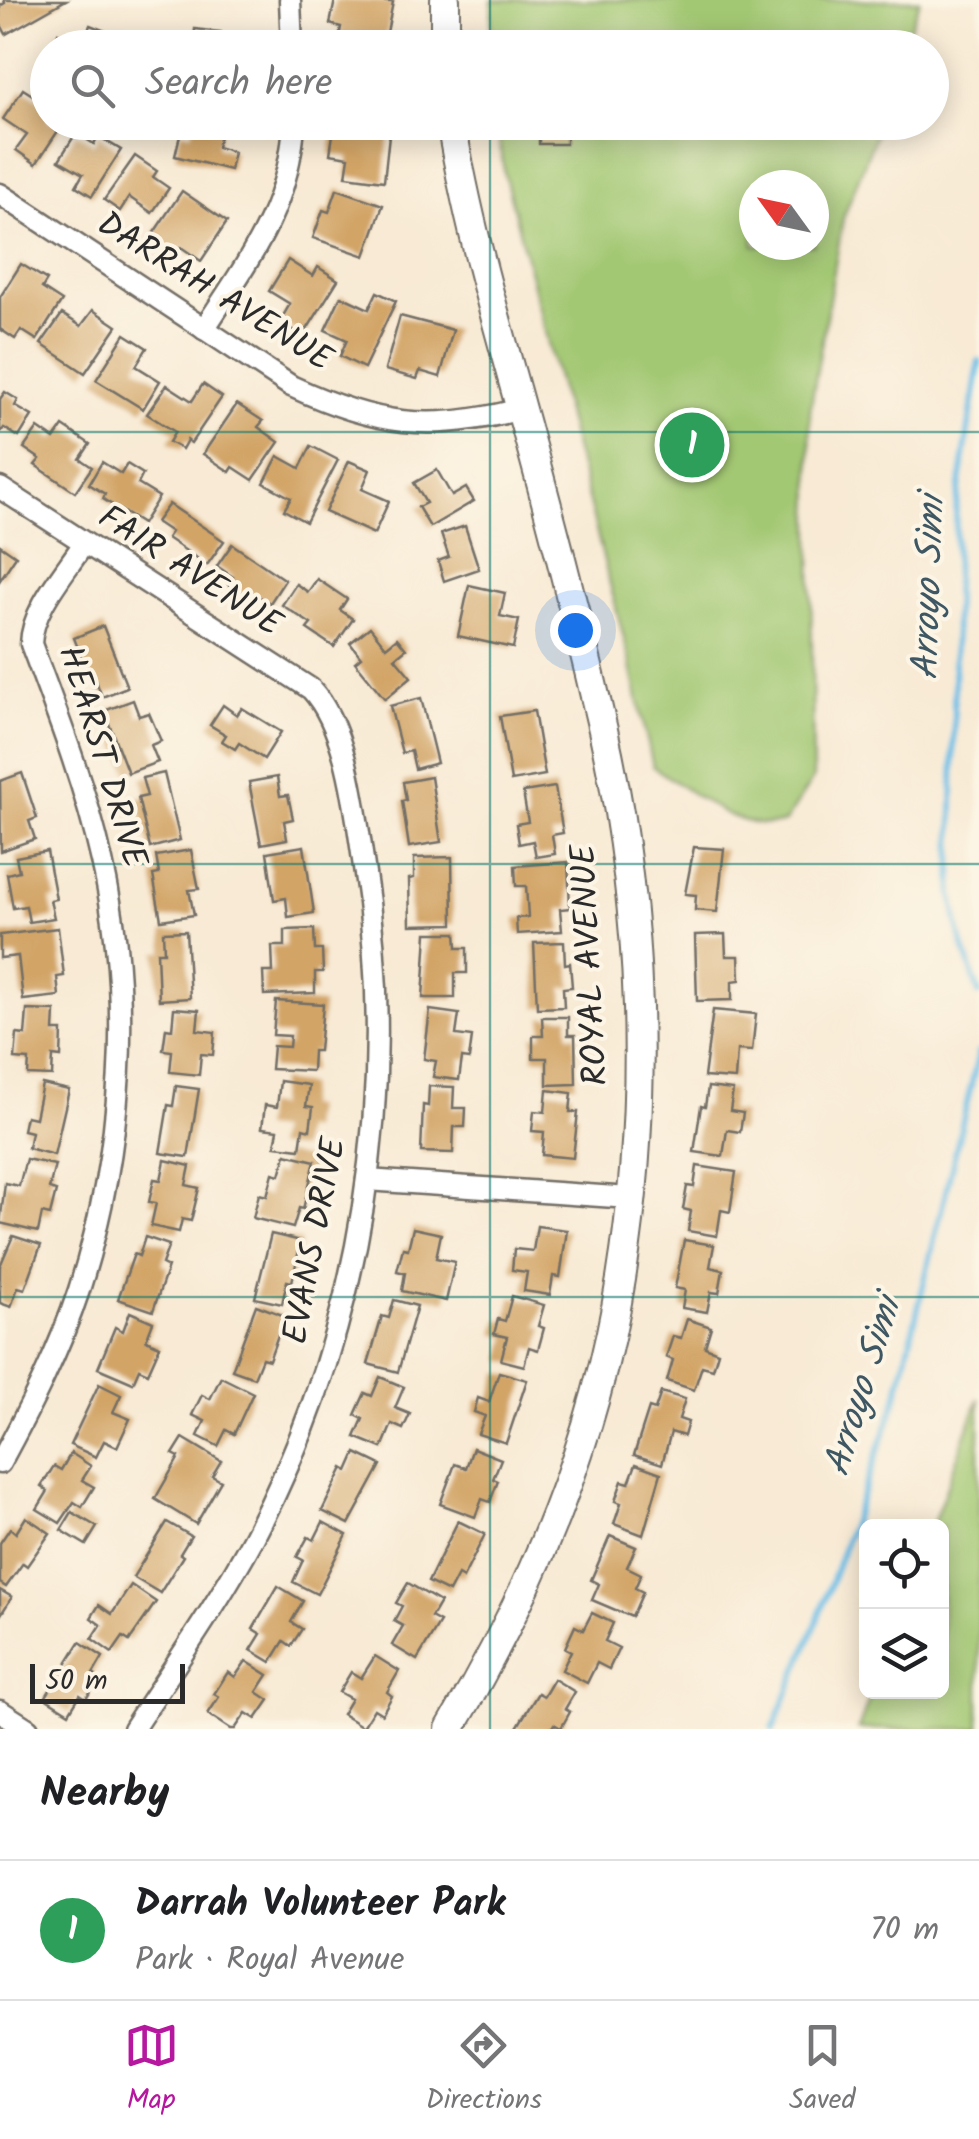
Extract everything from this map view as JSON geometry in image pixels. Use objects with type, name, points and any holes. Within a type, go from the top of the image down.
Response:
[{"type":"main road","points":[[445,0],[445,30]]},
{"type":"main road","name":"ROYAL AVENUE","points":[[450,1729],[520,1599],[578,1450],[602,1366],[621,1279],[630,1198],[638,1013],[634,929],[603,733],[521,409],[475,246],[454,140]]},
{"type":"street","points":[[290,0],[291,30]]},
{"type":"street","points":[[204,329],[267,232],[287,176],[292,140]]},
{"type":"street","name":"DARRAH AVENUE","points":[[0,194],[291,386],[367,417],[402,423],[482,419],[521,409]]},
{"type":"street","name":"FAIR AVENUE","points":[[0,488],[311,689],[324,703],[332,721]]},
{"type":"street","name":"HEARST DRIVE","points":[[0,1463],[37,1395],[78,1294],[94,1240],[115,1121],[118,990],[103,866],[74,760],[31,644],[37,616],[84,543]]},
{"type":"street","name":"EVANS DRIVE","points":[[132,1729],[224,1590],[284,1473],[335,1333],[354,1256],[367,1180],[376,1088],[374,958],[370,902],[355,811],[332,721]]},
{"type":"street","points":[[367,1180],[630,1198]]},
{"type":"street","points":[[0,1711],[28,1729]]},
{"type":"green space","points":[[492,0],[920,0],[908,30],[491,30]]},
{"type":"green space","points":[[499,140],[873,140],[843,218],[810,411],[813,779],[785,822],[768,825],[733,817],[653,767]]},
{"type":"green space","points":[[979,1398],[979,1729],[858,1729],[869,1699],[949,1699],[949,1519],[935,1519]]},
{"type":"building","points":[[4,0],[66,0],[6,34],[0,23]]},
{"type":"building","points":[[335,0],[393,2],[388,30],[340,30],[330,24]]},
{"type":"building","points":[[23,89],[30,93],[30,140],[52,140],[36,164],[16,150],[27,135],[3,119]]},
{"type":"building","points":[[72,140],[94,144],[96,140],[105,140],[121,150],[92,196],[76,186],[83,174],[59,160]]},
{"type":"building","points":[[179,140],[219,140],[217,147],[234,152],[230,170],[175,156]]},
{"type":"building","points":[[332,140],[388,140],[384,181],[346,176],[349,157],[330,154]]},
{"type":"building","points":[[539,140],[566,140],[566,144],[539,144]]},
{"type":"building","points":[[135,156],[157,171],[153,177],[169,188],[152,213],[129,197],[120,211],[104,200]]},
{"type":"building","points":[[337,189],[383,205],[365,256],[313,238],[323,210],[329,212]]},
{"type":"building","points":[[182,191],[227,222],[201,261],[181,247],[176,255],[151,237]]},
{"type":"building","points":[[288,260],[313,276],[318,267],[338,280],[303,336],[280,321],[290,304],[269,291]]},
{"type":"building","points":[[21,264],[47,280],[42,288],[62,301],[37,340],[21,330],[15,339],[0,329],[0,297]]},
{"type":"building","points":[[377,292],[396,301],[364,368],[340,356],[347,340],[325,330],[341,296],[369,309]]},
{"type":"building","points":[[93,310],[117,326],[85,373],[41,344],[62,314],[81,326]]},
{"type":"building","points":[[400,316],[453,330],[440,377],[420,371],[417,379],[385,370]]},
{"type":"building","points":[[125,334],[147,348],[136,366],[160,381],[143,409],[96,380]]},
{"type":"building","points":[[203,384],[222,397],[191,443],[187,440],[182,449],[169,442],[175,432],[147,414],[167,385],[192,401]]},
{"type":"building","points":[[5,392],[18,400],[15,406],[32,416],[19,437],[4,428],[0,433],[0,399]]},
{"type":"building","points":[[237,404],[263,421],[258,427],[279,442],[253,480],[233,467],[230,472],[203,454]]},
{"type":"building","points":[[63,426],[90,444],[80,459],[92,467],[75,492],[35,465],[40,459],[24,448],[38,428],[54,439]]},
{"type":"building","points":[[311,446],[338,460],[306,522],[284,510],[291,498],[264,483],[278,456],[300,468]]},
{"type":"building","points":[[349,461],[370,470],[362,489],[389,501],[374,534],[325,512]]},
{"type":"building","points":[[102,462],[121,474],[127,464],[143,474],[138,484],[159,497],[142,524],[103,499],[105,494],[89,484]]},
{"type":"building","points":[[437,470],[452,496],[466,488],[474,501],[430,527],[418,507],[426,503],[414,483]]},
{"type":"building","points":[[169,504],[224,541],[207,565],[167,538],[171,532],[156,522]]},
{"type":"building","points":[[465,526],[479,569],[444,581],[438,561],[449,557],[441,534]]},
{"type":"building","points":[[232,544],[285,580],[270,603],[253,593],[250,598],[228,584],[233,577],[217,566]]},
{"type":"building","points":[[0,545],[16,556],[0,580]]},
{"type":"building","points":[[317,579],[347,599],[340,610],[353,619],[334,647],[307,629],[311,624],[282,605],[296,584],[308,592]]},
{"type":"building","points":[[469,585],[505,593],[500,616],[519,620],[513,648],[458,636]]},
{"type":"building","points":[[103,626],[127,687],[102,697],[95,678],[90,679],[74,638]]},
{"type":"building","points":[[370,627],[386,647],[397,638],[406,649],[395,658],[411,677],[385,699],[355,662],[361,657],[350,643]]},
{"type":"building","points":[[421,698],[437,763],[415,769],[411,751],[402,753],[390,706]]},
{"type":"building","points":[[133,700],[139,716],[149,713],[161,741],[151,745],[158,762],[128,773],[104,711]]},
{"type":"building","points":[[223,705],[237,715],[242,708],[281,732],[264,759],[239,743],[235,749],[222,741],[226,735],[210,725]]},
{"type":"building","points":[[534,711],[545,775],[511,781],[500,716]]},
{"type":"building","points":[[22,773],[37,818],[29,821],[35,839],[1,851],[0,781]]},
{"type":"building","points":[[164,773],[180,840],[150,848],[138,798],[147,796],[142,778]]},
{"type":"building","points":[[277,777],[280,796],[288,795],[293,819],[284,821],[287,839],[261,844],[249,782]]},
{"type":"building","points":[[431,777],[441,842],[409,847],[403,782]]},
{"type":"building","points":[[555,787],[563,833],[552,835],[555,854],[536,857],[533,841],[519,844],[516,824],[528,822],[523,792]]},
{"type":"building","points":[[304,846],[314,913],[288,917],[286,898],[274,900],[267,852]]},
{"type":"building","points":[[694,847],[724,849],[717,912],[695,910],[696,895],[685,894]]},
{"type":"building","points":[[191,850],[199,889],[189,890],[194,915],[161,920],[153,875],[159,874],[156,856]]},
{"type":"building","points":[[47,851],[56,899],[50,900],[54,918],[29,922],[26,906],[13,908],[7,874],[19,871],[16,857]]},
{"type":"building","points":[[452,857],[453,924],[410,925],[409,879],[414,878],[414,858]]},
{"type":"building","points":[[568,862],[570,908],[560,909],[562,931],[517,934],[516,918],[528,917],[526,886],[516,886],[515,866]]},
{"type":"building","points":[[58,928],[64,976],[57,977],[59,996],[23,1000],[18,956],[0,958],[0,935]]},
{"type":"building","points":[[314,929],[315,950],[322,950],[323,972],[315,972],[315,993],[264,995],[263,972],[273,972],[272,946],[285,946],[285,930]]},
{"type":"building","points":[[186,931],[190,998],[159,1000],[157,952],[164,952],[163,932]]},
{"type":"building","points":[[427,933],[456,933],[457,948],[467,948],[467,973],[455,973],[455,998],[423,998]]},
{"type":"building","points":[[725,934],[726,956],[739,956],[740,980],[732,981],[732,1000],[697,1001],[695,935]]},
{"type":"building","points":[[564,942],[572,987],[563,988],[564,1007],[537,1008],[534,943]]},
{"type":"building","points":[[276,1001],[323,1004],[319,1051],[313,1051],[312,1071],[271,1069],[273,1046],[289,1047],[290,1036],[273,1035]]},
{"type":"building","points":[[174,1008],[199,1010],[197,1030],[215,1032],[213,1055],[201,1054],[199,1075],[170,1072],[172,1051],[163,1050],[166,1028],[172,1029]]},
{"type":"building","points":[[27,1010],[55,1011],[54,1031],[62,1031],[61,1057],[53,1056],[52,1076],[28,1075],[29,1060],[15,1059],[17,1034],[25,1035]]},
{"type":"building","points":[[430,1010],[459,1014],[456,1035],[472,1037],[469,1059],[462,1058],[459,1080],[433,1077],[436,1061],[424,1059]]},
{"type":"building","points":[[713,1010],[756,1014],[752,1051],[737,1050],[735,1079],[704,1077]]},
{"type":"building","points":[[542,1017],[568,1017],[568,1035],[575,1035],[576,1084],[547,1085],[547,1058],[533,1058],[533,1036],[543,1036]]},
{"type":"building","points":[[280,1081],[309,1085],[306,1106],[313,1107],[310,1130],[303,1128],[300,1149],[275,1146],[278,1130],[262,1128],[265,1105],[277,1107]]},
{"type":"building","points":[[42,1084],[69,1090],[54,1155],[28,1148],[31,1132],[23,1130],[26,1116],[35,1118]]},
{"type":"building","points":[[176,1086],[199,1089],[188,1157],[160,1153],[168,1105],[173,1106]]},
{"type":"building","points":[[429,1086],[454,1087],[453,1108],[466,1108],[465,1127],[454,1127],[453,1153],[421,1152],[423,1105],[428,1106]]},
{"type":"building","points":[[708,1087],[733,1090],[730,1111],[743,1113],[740,1132],[727,1130],[723,1156],[694,1152]]},
{"type":"building","points":[[547,1090],[572,1093],[570,1112],[578,1112],[573,1158],[542,1155],[544,1132],[532,1131],[534,1111],[545,1112]]},
{"type":"building","points":[[286,1154],[315,1161],[303,1209],[299,1208],[293,1228],[253,1218],[259,1194],[267,1196],[273,1173],[280,1175]]},
{"type":"building","points":[[26,1159],[55,1165],[49,1189],[56,1191],[50,1215],[42,1213],[38,1232],[0,1223],[5,1183],[19,1186]]},
{"type":"building","points":[[165,1160],[190,1166],[186,1185],[199,1188],[191,1221],[182,1219],[179,1232],[151,1226],[156,1203],[149,1202],[154,1179],[161,1180]]},
{"type":"building","points":[[697,1166],[736,1172],[730,1212],[721,1210],[717,1236],[688,1231],[691,1211],[683,1209],[687,1186],[694,1187]]},
{"type":"building","points":[[537,1226],[567,1230],[560,1277],[553,1276],[550,1295],[524,1291],[527,1272],[512,1270],[514,1249],[533,1251]]},
{"type":"building","points":[[413,1228],[441,1234],[436,1258],[455,1262],[446,1301],[402,1291],[405,1273],[397,1271]]},
{"type":"building","points":[[271,1234],[301,1241],[292,1282],[287,1281],[282,1304],[255,1298]]},
{"type":"building","points":[[13,1236],[41,1245],[25,1289],[18,1287],[11,1307],[0,1303],[0,1266]]},
{"type":"building","points":[[145,1237],[169,1245],[162,1264],[168,1267],[153,1311],[118,1299],[134,1254],[139,1256]]},
{"type":"building","points":[[684,1240],[714,1245],[710,1267],[723,1270],[719,1293],[711,1292],[707,1312],[682,1308],[685,1290],[675,1288]]},
{"type":"building","points":[[512,1296],[544,1305],[538,1326],[544,1328],[538,1350],[529,1347],[524,1366],[501,1360],[507,1337],[494,1334],[498,1319],[505,1321]]},
{"type":"building","points":[[394,1300],[417,1306],[398,1372],[368,1364],[382,1316],[389,1318]]},
{"type":"building","points":[[256,1305],[285,1316],[269,1360],[262,1358],[254,1378],[232,1370]]},
{"type":"building","points":[[130,1312],[153,1322],[146,1340],[160,1346],[148,1373],[139,1369],[133,1383],[98,1368],[115,1327],[123,1331]]},
{"type":"building","points":[[687,1319],[711,1327],[705,1347],[718,1352],[713,1369],[702,1366],[694,1390],[667,1381],[673,1360],[666,1357],[673,1336],[681,1338]]},
{"type":"building","points":[[499,1372],[527,1380],[506,1443],[478,1434],[485,1416],[474,1412],[478,1398],[489,1402]]},
{"type":"building","points":[[221,1377],[253,1393],[234,1434],[226,1430],[218,1446],[198,1436],[205,1421],[192,1415],[202,1395],[210,1399]]},
{"type":"building","points":[[380,1377],[404,1387],[395,1408],[410,1414],[403,1429],[392,1424],[382,1448],[355,1437],[363,1419],[355,1415],[365,1393],[372,1396]]},
{"type":"building","points":[[99,1384],[121,1395],[113,1412],[130,1419],[117,1447],[104,1441],[96,1457],[70,1445]]},
{"type":"building","points":[[661,1392],[685,1399],[679,1419],[688,1422],[684,1436],[671,1432],[662,1464],[634,1455],[649,1408],[655,1410]]},
{"type":"building","points":[[183,1438],[221,1461],[212,1476],[221,1481],[196,1524],[155,1499],[179,1457],[173,1454]]},
{"type":"building","points":[[473,1448],[501,1459],[490,1502],[482,1499],[475,1517],[440,1504],[455,1464],[466,1468]]},
{"type":"building","points":[[71,1453],[91,1466],[82,1480],[94,1487],[82,1507],[74,1502],[60,1523],[37,1509],[48,1491],[41,1486],[54,1466],[61,1470]]},
{"type":"building","points":[[356,1453],[381,1465],[349,1524],[322,1511],[343,1468],[348,1471]]},
{"type":"building","points":[[636,1464],[661,1473],[643,1535],[614,1524],[621,1503],[615,1501],[622,1481],[629,1483]]},
{"type":"building","points":[[72,1512],[97,1527],[86,1545],[61,1530]]},
{"type":"building","points":[[26,1517],[50,1533],[27,1566],[23,1563],[6,1587],[0,1583],[0,1543],[10,1528],[16,1533]]},
{"type":"building","points":[[458,1521],[485,1534],[463,1578],[458,1575],[449,1592],[428,1582]]},
{"type":"building","points":[[167,1522],[191,1536],[160,1593],[133,1577]]},
{"type":"building","points":[[323,1522],[347,1535],[317,1594],[293,1582],[303,1560],[297,1557],[308,1537],[314,1540]]},
{"type":"building","points":[[610,1536],[636,1547],[627,1567],[641,1574],[635,1588],[643,1592],[632,1617],[592,1600],[599,1584],[591,1580]]},
{"type":"building","points":[[408,1583],[440,1602],[431,1617],[440,1622],[417,1660],[392,1645],[403,1626],[394,1621],[402,1606],[396,1603]]},
{"type":"building","points":[[131,1585],[156,1602],[129,1641],[123,1637],[112,1653],[92,1639],[101,1625],[91,1618],[99,1605],[112,1614]]},
{"type":"building","points":[[278,1586],[303,1601],[291,1622],[302,1629],[291,1646],[284,1641],[271,1662],[251,1650],[261,1634],[253,1629]]},
{"type":"building","points":[[0,1590],[12,1597],[0,1616]]},
{"type":"building","points":[[592,1613],[613,1623],[605,1641],[619,1648],[609,1669],[597,1663],[587,1683],[562,1670],[571,1651],[565,1648],[575,1626],[583,1630]]},
{"type":"building","points":[[80,1642],[103,1657],[93,1674],[99,1678],[86,1699],[80,1695],[69,1713],[45,1698]]},
{"type":"building","points":[[375,1656],[399,1671],[387,1692],[392,1696],[382,1714],[374,1709],[363,1727],[342,1714],[351,1699],[339,1692],[351,1672],[361,1678]]},
{"type":"building","points":[[246,1661],[268,1675],[257,1692],[269,1700],[256,1719],[246,1713],[231,1729],[208,1714],[219,1697],[214,1694],[228,1672],[235,1677]]},
{"type":"building","points":[[554,1679],[575,1692],[565,1709],[570,1712],[561,1728],[554,1724],[551,1729],[516,1729],[538,1693],[544,1696]]},
{"type":"waterway","name":"Arroyo Simi","points":[[979,361],[956,510],[952,894],[979,994]]},
{"type":"waterway","name":"Arroyo Simi","points":[[773,1729],[815,1627],[896,1401],[979,1052]]},
{"type":"place","name":"Darrah Volunteer Park","points":[[692,445]]}]
